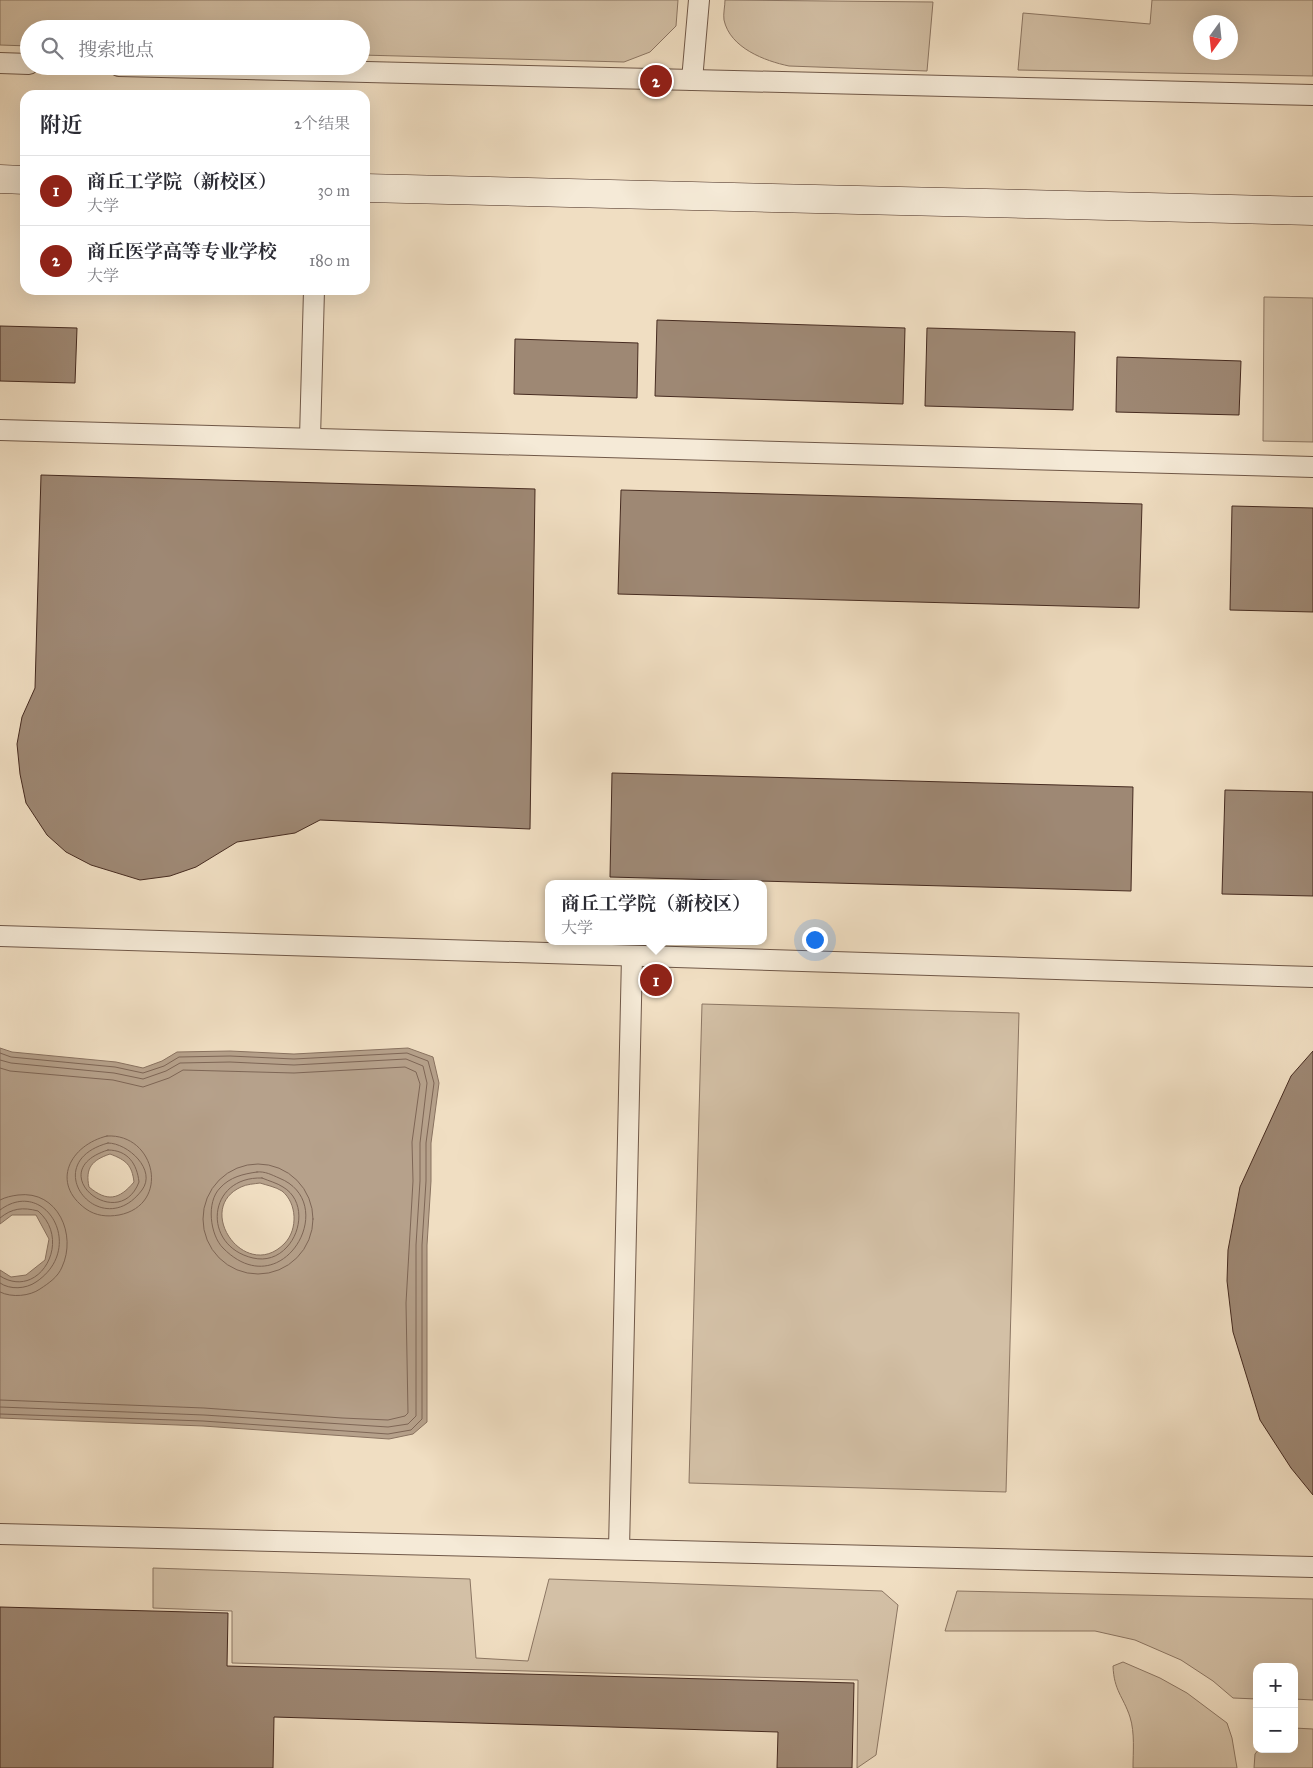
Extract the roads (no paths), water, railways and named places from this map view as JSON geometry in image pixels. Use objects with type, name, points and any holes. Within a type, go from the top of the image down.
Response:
[{"type":"street","points":[[0,179],[20,180]]},
{"type":"street","points":[[370,188],[1313,211]]},
{"type":"lane","points":[[692,80],[699,0]]},
{"type":"lane","points":[[0,63],[20,64]]},
{"type":"lane","points":[[370,72],[1313,95]]},
{"type":"lane","points":[[310,438],[314,295]]},
{"type":"lane","points":[[0,430],[1313,467]]},
{"type":"lane","points":[[0,936],[1313,977]]},
{"type":"lane","points":[[619,1549],[632,956]]},
{"type":"lane","points":[[0,1534],[1313,1567]]},
{"type":"water","points":[[0,1048],[12,1052],[116,1062],[143,1068],[162,1061],[177,1052],[230,1051],[294,1054],[408,1048],[433,1057],[439,1083],[431,1143],[427,1245],[427,1422],[413,1434],[389,1439],[203,1426],[0,1418],[0,1270],[11,1277],[26,1275],[45,1260],[49,1239],[36,1215],[12,1215],[0,1224]],"holes":[[[110,1154],[130,1167],[134,1182],[123,1192],[113,1197],[107,1197],[95,1192],[89,1187],[88,1180],[89,1170],[94,1162]],[[260,1183],[274,1187],[287,1196],[293,1209],[294,1224],[285,1243],[270,1253],[255,1255],[241,1249],[230,1239],[224,1225],[222,1211],[228,1197],[241,1187]]]},
{"type":"place","name":"商丘医学高等专业学校","points":[[656,81]]},
{"type":"place","name":"商丘工学院（新校区）","points":[[656,980]]}]
